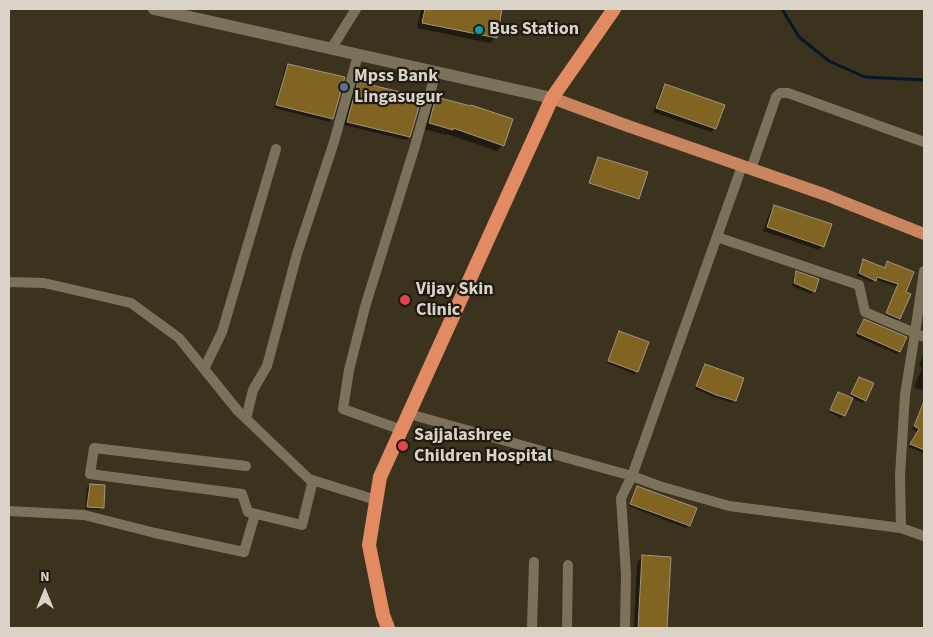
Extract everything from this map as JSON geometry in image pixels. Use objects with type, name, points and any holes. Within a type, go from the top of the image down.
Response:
[{"type":"highway","points":[[388,628],[383,615],[369,545],[380,477],[552,98],[614,9]]},
{"type":"main road","points":[[552,98],[826,195],[924,234]]},
{"type":"street","points":[[154,9],[172,11],[331,49],[552,98]]},
{"type":"street","points":[[331,49],[356,9]]},
{"type":"street","points":[[246,419],[253,390],[267,366],[298,254],[334,142],[358,55]]},
{"type":"street","points":[[402,430],[342,409],[349,370],[365,308],[436,72]]},
{"type":"street","points":[[625,628],[626,574],[621,498],[632,476],[717,237],[776,97],[783,93],[788,93],[924,142]]},
{"type":"street","points":[[204,369],[222,332],[276,149]]},
{"type":"street","points":[[717,237],[859,285],[865,312],[919,335]]},
{"type":"street","points":[[901,528],[900,476],[905,395],[919,335],[924,271]]},
{"type":"street","points":[[9,282],[44,283],[131,303],[179,338],[238,411],[309,479],[376,500]]},
{"type":"street","points":[[409,414],[632,476],[659,486],[729,506],[901,528],[924,536]]},
{"type":"street","points":[[246,466],[94,448],[90,474],[242,494],[248,512],[302,525],[314,480]]},
{"type":"street","points":[[9,511],[84,515],[155,533],[244,552],[255,514]]},
{"type":"street","points":[[532,628],[534,562]]},
{"type":"street","points":[[567,628],[568,565]]},
{"type":"building","name":"Bus Station","points":[[425,9],[502,9],[497,38],[422,23]]},
{"type":"building","points":[[288,64],[345,77],[333,119],[276,105]]},
{"type":"building","points":[[358,82],[422,97],[410,137],[347,122]]},
{"type":"building","points":[[665,84],[725,105],[716,129],[656,108]]},
{"type":"building","points":[[436,97],[471,105],[513,119],[504,146],[453,128],[453,130],[429,123]]},
{"type":"building","points":[[598,157],[648,172],[639,199],[589,183]]},
{"type":"building","points":[[774,205],[832,224],[824,247],[767,227]]},
{"type":"building","points":[[863,259],[885,268],[887,261],[914,272],[906,292],[911,294],[900,319],[886,313],[898,284],[877,277],[876,281],[859,273]]},
{"type":"building","points":[[796,271],[819,279],[815,292],[794,283]]},
{"type":"building","points":[[864,319],[907,337],[900,352],[857,333]]},
{"type":"building","points":[[619,331],[649,342],[638,372],[608,361]]},
{"type":"building","points":[[705,364],[744,378],[736,401],[696,386]]},
{"type":"building","points":[[859,377],[874,383],[866,401],[851,394]]},
{"type":"building","points":[[838,392],[853,398],[845,416],[830,410]]},
{"type":"building","points":[[924,401],[924,450],[910,444],[919,429],[914,426]]},
{"type":"building","points":[[90,484],[105,485],[104,508],[87,507]]},
{"type":"building","points":[[637,486],[697,508],[690,526],[630,504]]},
{"type":"building","points":[[642,555],[671,557],[667,628],[638,628]]},
{"type":"waterway","points":[[782,9],[799,37],[829,61],[865,77],[924,80]]},
{"type":"place","name":"Bus Station","points":[[479,30]]},
{"type":"place","name":"Mpss Bank Lingasugur","points":[[344,87]]},
{"type":"place","name":"Vijay Skin Clinic","points":[[405,300]]},
{"type":"place","name":"Sajjalashree Children Hospital","points":[[403,446]]}]
